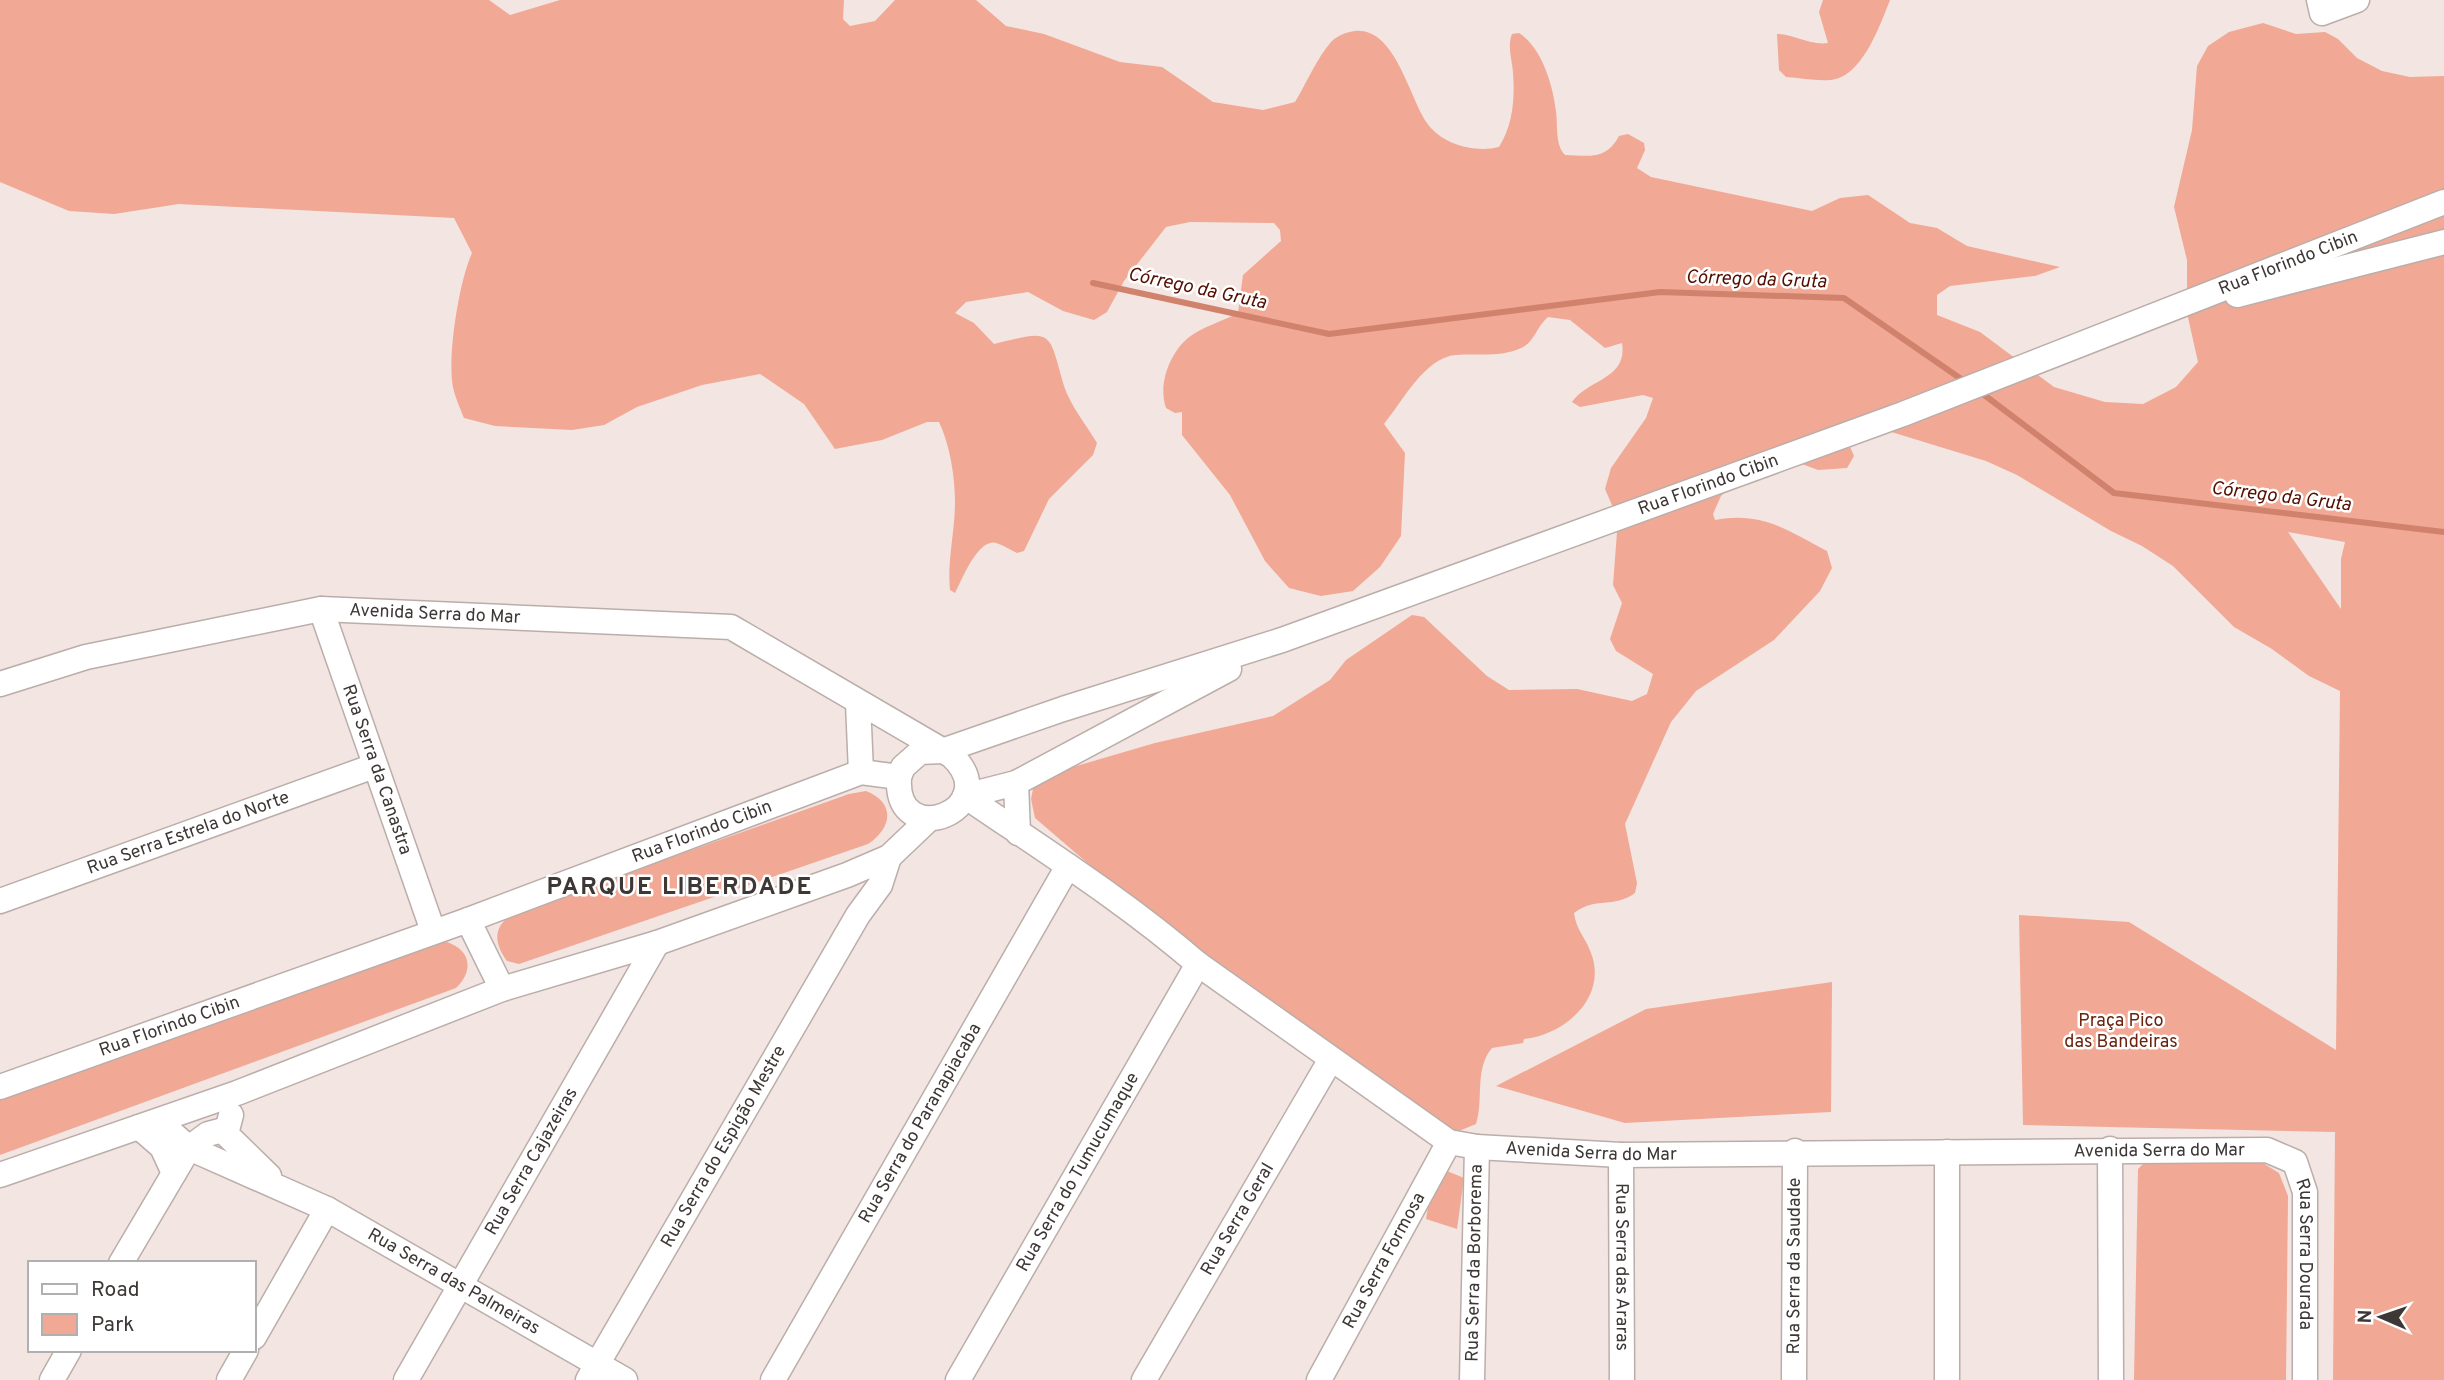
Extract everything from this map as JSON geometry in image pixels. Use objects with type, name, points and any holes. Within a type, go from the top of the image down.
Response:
[{"type":"street","points":[[2320,6],[2357,0]]},
{"type":"street","name":"Rua Florindo Cibin","points":[[0,1087],[468,920],[861,772],[905,767],[920,752],[942,751],[1063,709],[1282,640],[1903,414],[2131,322],[2444,202]]},
{"type":"street","name":"Rua Florindo Cibin","points":[[2131,322],[2444,242]]},
{"type":"street","name":"Avenida Serra do Mar","points":[[0,684],[86,657],[321,609],[731,627],[942,751],[960,764],[967,785],[965,796],[1165,935],[1198,964],[1449,1142],[1477,1147],[1621,1155],[1795,1151],[2267,1150]]},
{"type":"street","name":"Rua Serra da Canastra","points":[[321,609],[433,931]]},
{"type":"street","name":"Rua Florindo Cibin","points":[[965,796],[1016,783],[1282,640]]},
{"type":"street","points":[[858,704],[861,772]]},
{"type":"street","name":"Avenida Serra do Mar","points":[[858,704],[905,767]]},
{"type":"street","name":"Rua Serra Estrela do Norte","points":[[0,901],[374,766]]},
{"type":"street","points":[[905,767],[898,788],[908,809],[929,819]]},
{"type":"street","points":[[1016,783],[1018,833]]},
{"type":"street","points":[[0,1175],[237,1093],[502,989],[657,943],[890,858],[929,819],[951,814],[965,796]]},
{"type":"street","name":"Rua Serra do Espigão Mestre","points":[[593,1372],[858,915],[880,885],[890,858]]},
{"type":"street","name":"Rua Serra do Paranapiacaba","points":[[774,1380],[1068,866]]},
{"type":"street","points":[[847,874],[858,915]]},
{"type":"street","points":[[468,920],[502,989]]},
{"type":"street","name":"Rua Serra Cajazeiras","points":[[406,1380],[657,943]]},
{"type":"street","points":[[602,959],[623,971],[629,992]]},
{"type":"street","name":"Rua Serra do Tumucumaque","points":[[958,1380],[1198,964]]},
{"type":"street","name":"Rua Serra Geral","points":[[1144,1380],[1331,1059]]},
{"type":"street","points":[[122,1261],[189,1148],[208,1134],[228,1129],[237,1093]]},
{"type":"street","points":[[148,1124],[174,1173]]},
{"type":"street","name":"Rua Serra das Palmeiras","points":[[148,1124],[189,1148],[327,1209],[459,1286],[593,1372],[625,1380]]},
{"type":"street","name":"Rua Serra das Palmeiras","points":[[228,1129],[226,1134],[279,1186]]},
{"type":"street","name":"Rua Serra Formosa","points":[[1319,1380],[1449,1142]]},
{"type":"street","name":"Rua Serra da Borborema","points":[[1472,1380],[1477,1147]]},
{"type":"street","points":[[2110,1149],[2111,1380]]},
{"type":"street","name":"Rua Serra Dourada","points":[[2267,1150],[2295,1162],[2305,1192],[2305,1380]]},
{"type":"street","name":"Rua Serra da Saudade","points":[[1794,1380],[1795,1151]]},
{"type":"street","points":[[1947,1152],[1947,1380]]},
{"type":"street","name":"Rua Serra das Araras","points":[[1621,1155],[1622,1380]]},
{"type":"street","points":[[256,1333],[327,1209]]},
{"type":"street","points":[[52,1380],[68,1352]]},
{"type":"street","points":[[229,1380],[245,1352]]},
{"type":"green space","name":"Praça Pico das Bandeiras","points":[[0,0],[489,0],[510,15],[560,0],[844,0],[843,19],[850,26],[875,21],[895,0],[976,0],[1006,26],[1044,34],[1120,62],[1162,67],[1213,102],[1263,110],[1295,102],[1331,42],[1343,34],[1355,31],[1369,33],[1381,40],[1391,51],[1420,111],[1433,131],[1460,146],[1480,149],[1499,147],[1504,139],[1514,92],[1510,43],[1512,34],[1519,33],[1534,48],[1545,68],[1554,101],[1558,141],[1565,155],[1590,156],[1603,153],[1619,136],[1628,134],[1644,143],[1645,150],[1637,168],[1651,177],[1812,211],[1840,198],[1868,195],[1910,223],[1937,228],[1967,246],[2060,267],[2035,276],[1950,286],[1937,295],[1937,315],[1980,332],[2054,387],[2105,402],[2143,404],[2176,387],[2198,362],[2187,313],[2187,260],[2174,207],[2192,130],[2197,66],[2208,46],[2229,32],[2263,23],[2296,34],[2325,32],[2338,39],[2357,58],[2382,71],[2410,77],[2444,76],[2444,1380],[2333,1380],[2335,1132],[2023,1125],[2019,915],[2129,922],[2336,1050],[2340,691],[2309,676],[2272,649],[2234,627],[2173,566],[2017,475],[1986,461],[1885,430],[1845,435],[1854,456],[1847,468],[1818,470],[1791,460],[1746,470],[1721,496],[1713,514],[1715,520],[1747,518],[1774,524],[1827,551],[1832,568],[1820,591],[1774,640],[1696,691],[1671,722],[1625,824],[1637,883],[1635,893],[1627,898],[1590,905],[1574,913],[1595,969],[1588,998],[1568,1022],[1554,1030],[1524,1039],[1523,1043],[1492,1048],[1483,1065],[1476,1124],[1454,1133],[1270,1007],[1092,867],[1035,818],[1031,799],[1033,789],[1049,774],[1155,743],[1273,716],[1330,680],[1346,660],[1412,615],[1424,617],[1487,676],[1509,690],[1577,689],[1632,701],[1647,694],[1653,674],[1616,651],[1610,639],[1622,603],[1613,585],[1618,519],[1605,489],[1611,468],[1646,418],[1653,398],[1643,395],[1580,407],[1572,402],[1619,364],[1622,343],[1605,348],[1570,320],[1548,317],[1521,348],[1497,354],[1456,355],[1434,364],[1415,382],[1384,424],[1405,453],[1401,536],[1380,567],[1353,591],[1321,596],[1289,588],[1265,561],[1230,495],[1182,435],[1182,412],[1175,413],[1166,408],[1163,390],[1167,370],[1181,345],[1200,331],[1238,313],[1243,275],[1281,241],[1280,230],[1274,223],[1190,222],[1166,227],[1124,281],[1107,312],[1094,320],[1063,311],[1028,292],[966,302],[955,313],[974,323],[994,344],[1028,336],[1046,338],[1055,354],[1070,401],[1097,443],[1093,455],[1049,499],[1024,551],[1017,553],[996,543],[989,543],[971,561],[955,593],[950,590],[949,579],[955,513],[954,482],[949,451],[939,422],[927,422],[882,440],[835,449],[804,404],[760,374],[702,385],[637,407],[604,425],[572,430],[495,426],[464,418],[453,387],[455,320],[472,253],[454,218],[179,204],[114,214],[69,211],[0,182]],"holes":[[[2288,532],[2345,542],[2341,559],[2341,609]]]},
{"type":"green space","points":[[1823,0],[1890,0],[1868,49],[1851,70],[1830,80],[1786,77],[1779,70],[1777,34],[1815,43],[1828,43],[1819,12]]},
{"type":"green space","points":[[866,791],[882,802],[887,816],[882,831],[868,844],[519,964],[507,961],[502,954],[498,941],[499,928],[515,913],[849,794]]},
{"type":"green space","points":[[447,942],[461,950],[467,962],[466,975],[456,988],[0,1155],[0,1099]]},
{"type":"green space","points":[[1832,982],[1831,1112],[1625,1123],[1496,1086],[1646,1009]]},
{"type":"green space","points":[[2258,1160],[2279,1173],[2288,1196],[2286,1380],[2134,1380],[2138,1169],[2146,1161]]},
{"type":"green space","points":[[1447,1171],[1464,1178],[1457,1229],[1426,1219],[1429,1200]]},
{"type":"waterway","name":"Córrego da Gruta","points":[[1093,283],[1329,334],[1660,292],[1844,298],[1967,383]]},
{"type":"waterway","name":"Córrego da Gruta","points":[[1979,391],[2114,493],[2444,532]]},
{"type":"district","name":"PARQUE LIBERDADE","points":[[680,888]]}]
